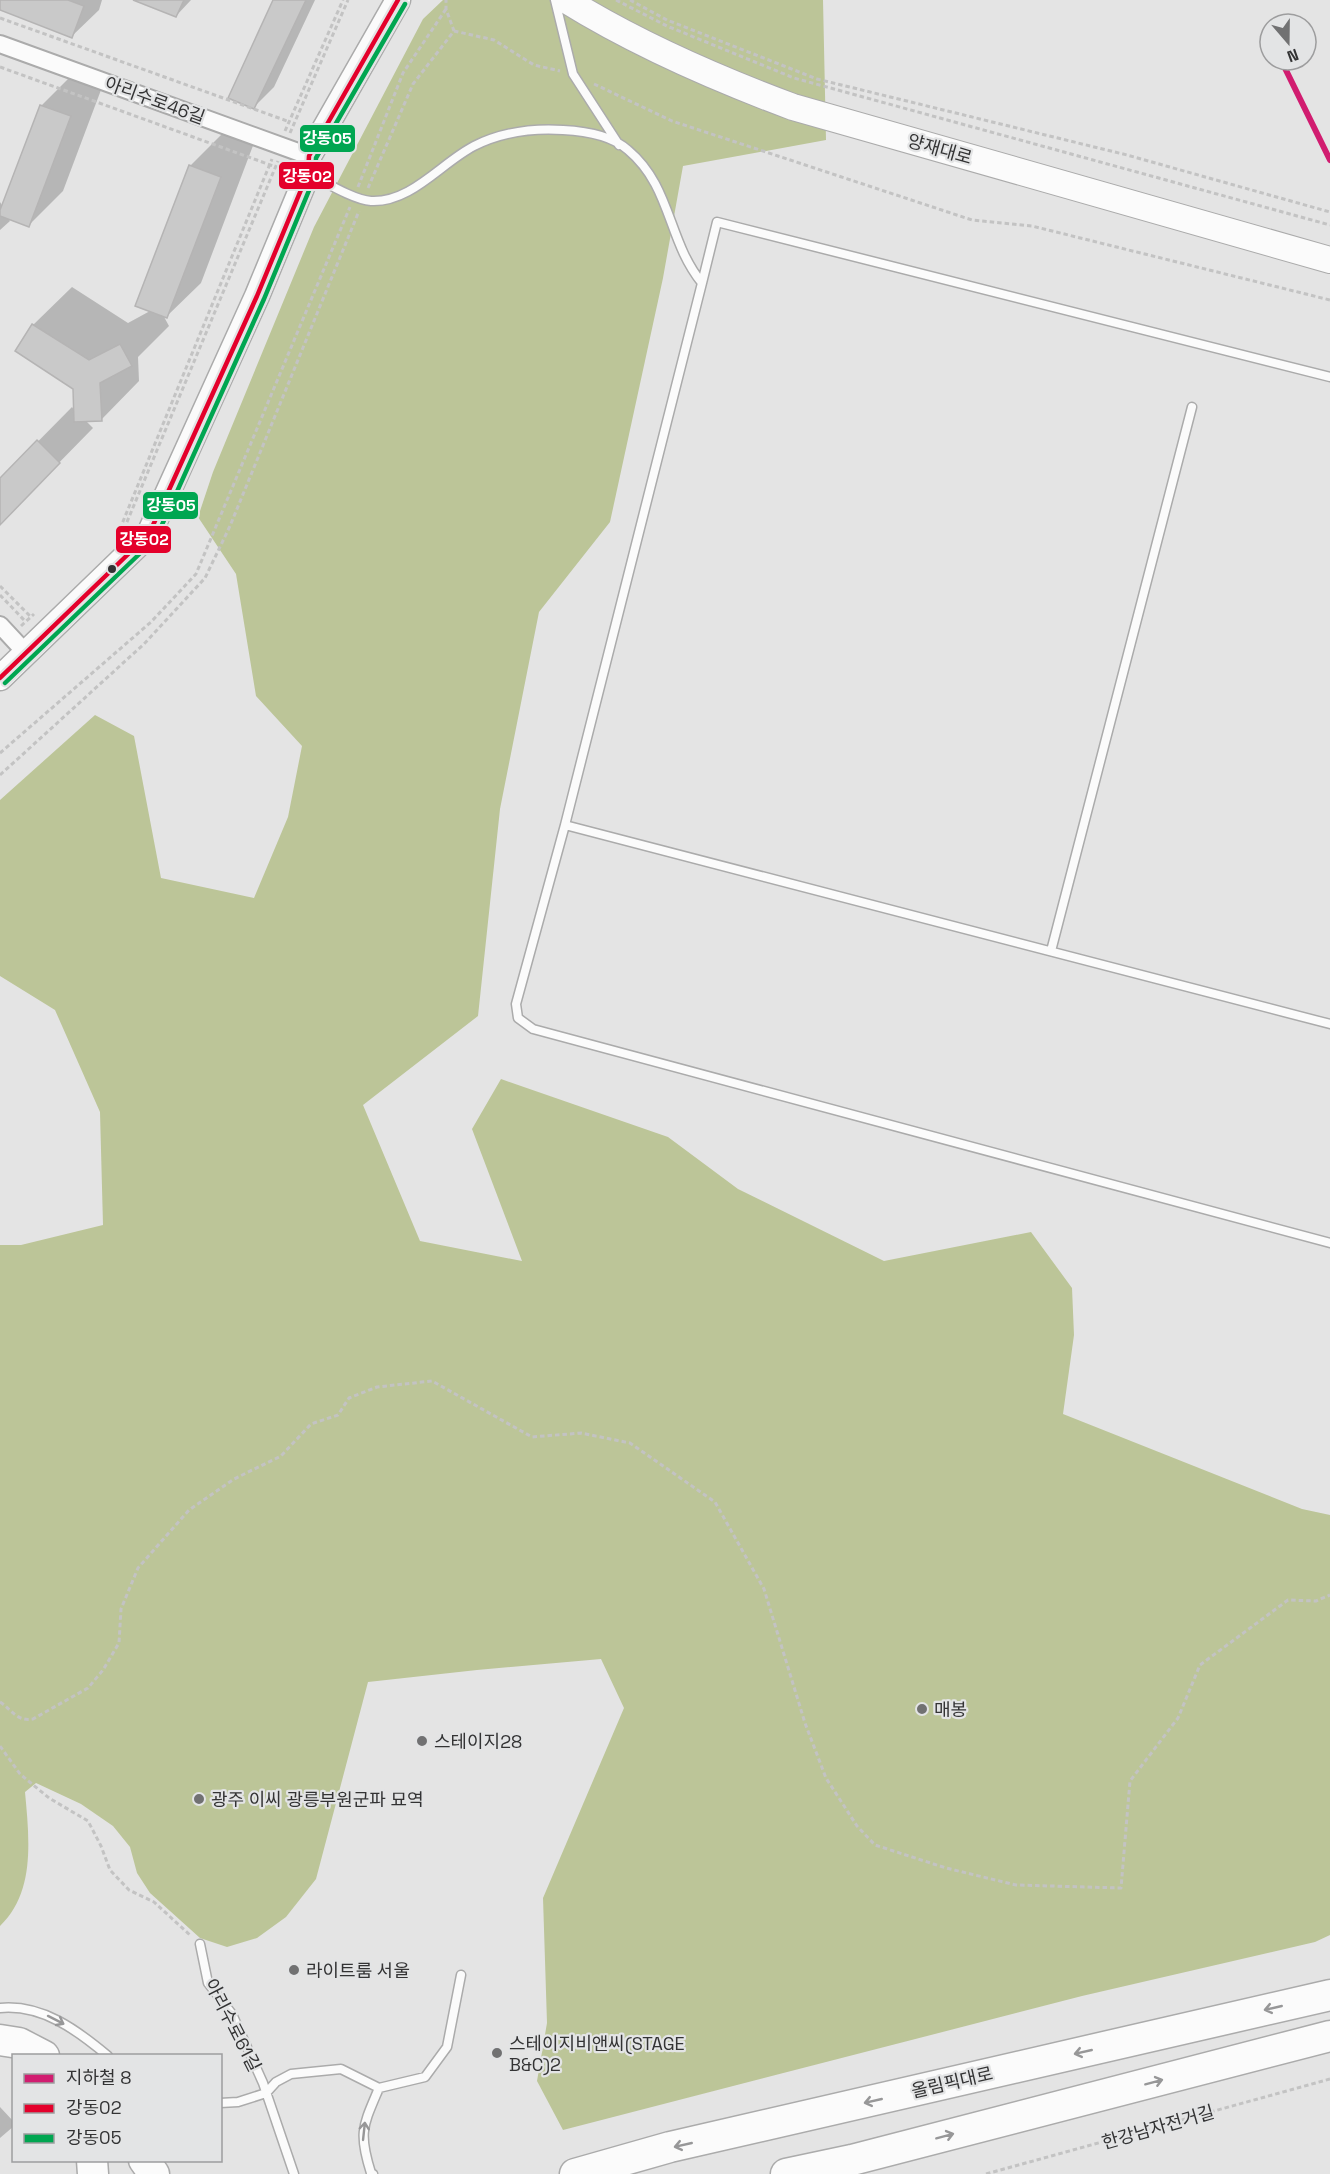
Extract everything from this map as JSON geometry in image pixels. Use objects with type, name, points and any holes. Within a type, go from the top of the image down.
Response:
[{"type":"highway","name":"올림픽대로","points":[[575,2174],[670,2147],[1330,1995]]},
{"type":"highway","points":[[786,2174],[852,2160],[1330,2036]]},
{"type":"highway","points":[[0,2040],[19,2043],[42,2054]]},
{"type":"highway","points":[[814,2174],[852,2160]]},
{"type":"main road","points":[[0,678],[12,638],[149,534],[257,296],[309,165],[398,0]]},
{"type":"main road","name":"양재대로","points":[[566,0],[596,19],[683,62],[793,107],[1330,260]]},
{"type":"street","name":"아리수로46길","points":[[0,44],[282,146],[309,165]]},
{"type":"lane","points":[[555,0],[573,74],[620,145]]},
{"type":"lane","points":[[309,165],[354,196],[369,201],[388,200],[427,179],[473,146],[501,135],[538,129],[577,130],[603,137],[626,148],[650,173],[665,201],[679,246],[689,267],[702,283]]},
{"type":"lane","points":[[1330,377],[717,222],[565,825],[516,1004],[518,1018],[533,1029],[1330,1243]]},
{"type":"lane","points":[[1051,951],[1192,407]]},
{"type":"lane","points":[[565,825],[1330,1024]]},
{"type":"lane","name":"아리수로61길","points":[[200,1944],[208,1983],[232,2014],[266,2093],[294,2174]]},
{"type":"lane","points":[[222,2103],[238,2102],[266,2093],[276,2082],[291,2074],[340,2069],[379,2088],[425,2077],[447,2047],[461,1975]]},
{"type":"lane","points":[[0,2008],[33,2010],[56,2019],[107,2054]]},
{"type":"lane","points":[[372,2174],[363,2142],[364,2124],[379,2088]]},
{"type":"path","points":[[282,146],[269,164],[117,541],[276,167],[282,146],[343,0]]},
{"type":"path","points":[[292,122],[348,0]]},
{"type":"path","points":[[446,0],[446,9],[454,32]]},
{"type":"path","points":[[616,0],[667,26],[794,78],[1330,225]]},
{"type":"path","points":[[630,0],[667,20],[817,79],[1127,155],[1330,212]]},
{"type":"path","points":[[0,753],[151,622],[196,574],[403,73],[446,9]]},
{"type":"path","points":[[0,18],[292,122]]},
{"type":"path","points":[[454,32],[494,40],[534,65],[573,74],[672,121],[972,220],[1032,226],[1330,300]]},
{"type":"path","points":[[0,774],[144,644],[205,578],[230,526],[412,84],[454,32]]},
{"type":"path","points":[[0,67],[276,167]]},
{"type":"path","points":[[0,586],[31,617]]},
{"type":"path","points":[[0,595],[29,626]]},
{"type":"path","points":[[12,638],[39,609]]},
{"type":"path","points":[[12,638],[37,618]]},
{"type":"path","points":[[0,1702],[24,1721],[33,1719],[88,1688],[103,1670],[118,1642],[121,1609],[138,1568],[189,1510],[234,1479],[280,1456],[311,1424],[338,1415],[349,1398],[377,1387],[432,1381],[532,1437],[581,1433],[630,1443],[715,1502],[764,1589],[805,1723],[826,1778],[858,1826],[875,1845],[946,1868],[1016,1885],[1121,1888],[1130,1781],[1179,1718],[1200,1665],[1288,1600],[1316,1601],[1330,1595]]},
{"type":"path","points":[[0,1746],[20,1774],[49,1798],[88,1821],[110,1870],[129,1890],[154,1902],[200,1944]]},
{"type":"path","name":"한강남자전거길","points":[[986,2174],[1330,2079]]},
{"type":"green space","points":[[443,0],[823,0],[826,140],[683,166],[663,278],[610,522],[539,612],[500,809],[478,1016],[363,1105],[420,1241],[522,1261],[472,1129],[501,1079],[668,1137],[738,1189],[884,1261],[1031,1232],[1072,1288],[1074,1335],[1063,1414],[1302,1509],[1330,1515],[1330,1935],[1315,1942],[1082,1996],[563,2130],[537,2081],[547,2023],[543,1898],[624,1708],[601,1659],[368,1682],[316,1879],[286,1917],[257,1938],[227,1947],[200,1938],[150,1893],[137,1873],[130,1847],[113,1826],[81,1804],[36,1783],[25,1792],[28,1863],[25,1881],[12,1912],[0,1926],[0,1245],[21,1245],[103,1225],[100,1112],[55,1010],[0,976],[0,800],[95,715],[134,736],[161,878],[254,898],[288,817],[302,746],[256,696],[236,574],[198,517],[213,472],[314,227],[423,19]]},
{"type":"building","points":[[0,0],[68,0],[84,6],[72,38],[0,10]]},
{"type":"building","points":[[133,0],[184,0],[176,17]]},
{"type":"building","points":[[273,0],[306,0],[254,109],[228,98]]},
{"type":"building","points":[[40,105],[71,116],[29,227],[0,216],[0,210]]},
{"type":"building","points":[[189,165],[221,177],[167,318],[135,306]]},
{"type":"building","points":[[32,324],[89,360],[120,344],[132,366],[100,383],[102,421],[74,422],[73,389],[15,351]]},
{"type":"building","points":[[37,440],[60,463],[0,525],[0,478]]},
{"type":"metro line","name":"8","points":[[1287,72],[1330,160]]},
{"type":"transit line","name":"강동02","points":[[0,678],[149,534],[257,296],[308,173],[309,156],[398,0]]},
{"type":"transit line","name":"강동05","points":[[5,683],[156,538],[264,299],[315,176],[316,158],[405,4]]},
{"type":"place","name":"매봉","points":[[922,1709]]},
{"type":"place","name":"스테이지28","points":[[422,1741]]},
{"type":"place","name":"광주 이씨 광릉부원군파 묘역","points":[[199,1799]]},
{"type":"place","name":"라이트룸 서울","points":[[294,1970]]},
{"type":"place","name":"스테이지비앤씨(STAGE B&C)2","points":[[497,2053]]}]
